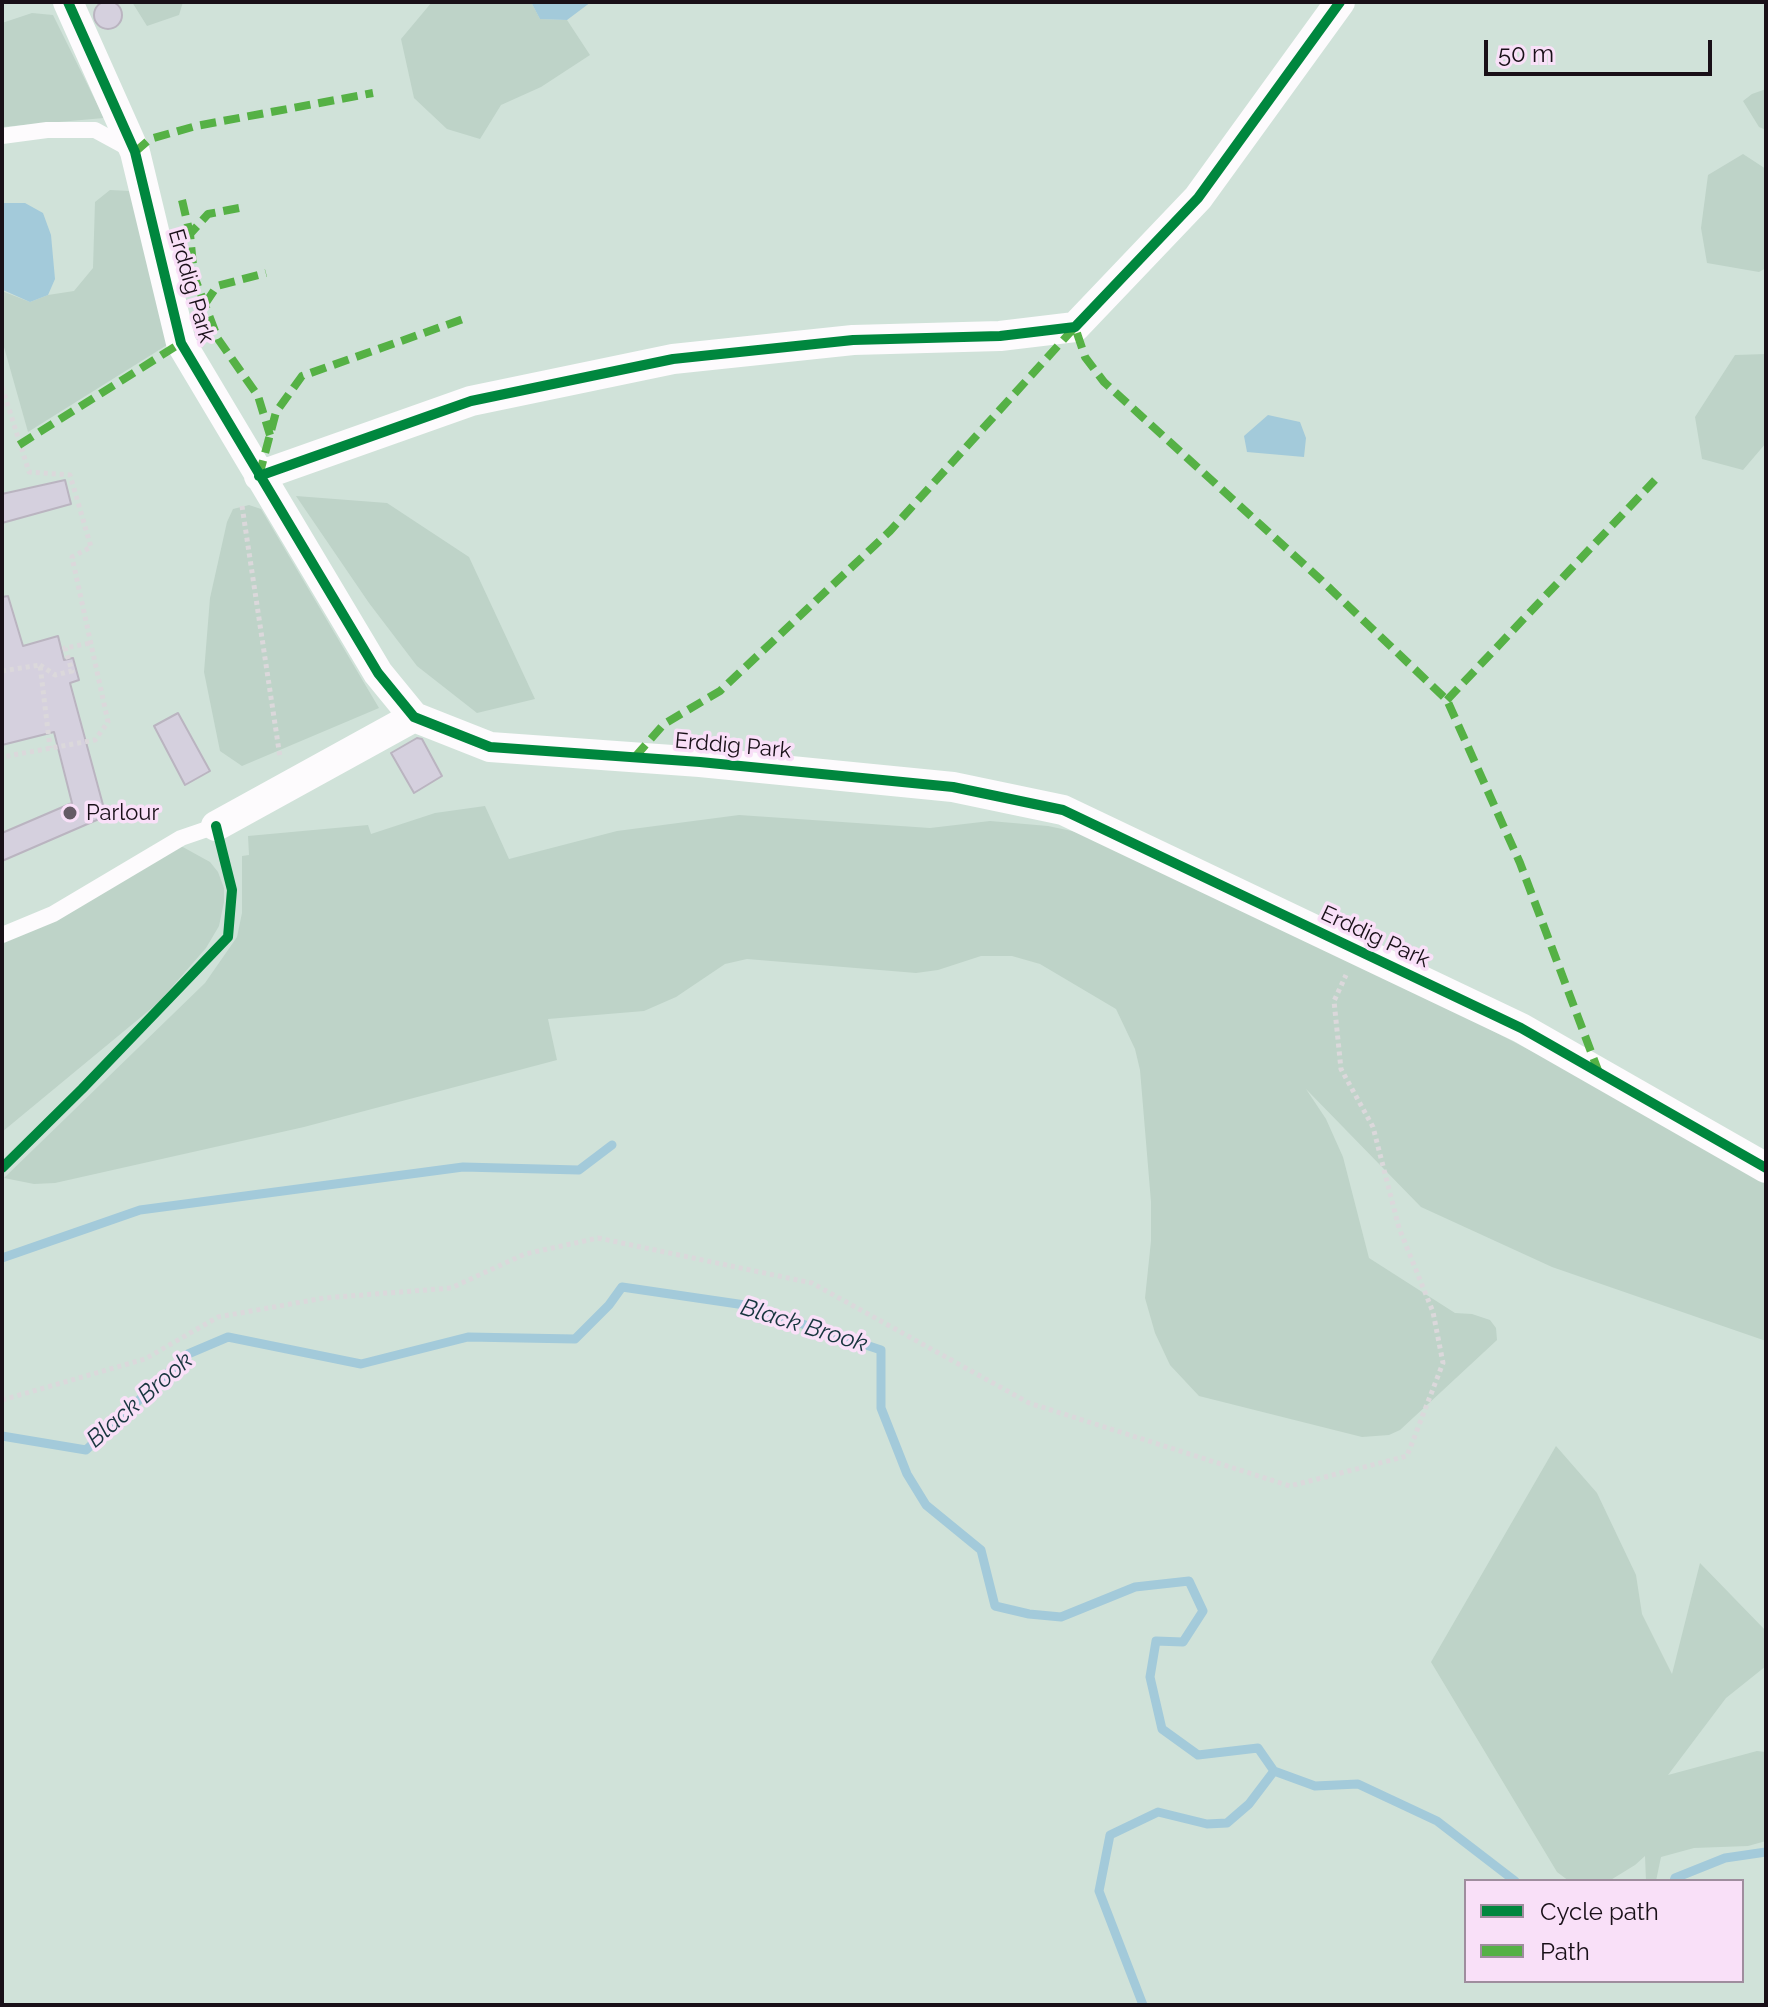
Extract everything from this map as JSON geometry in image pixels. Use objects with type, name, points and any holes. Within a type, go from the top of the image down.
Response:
[{"type":"street","name":"Erddig Park","points":[[68,2],[135,152],[181,343],[378,673],[414,717],[490,747],[700,762],[953,787],[1063,810],[1521,1028],[1766,1168]]},
{"type":"street","points":[[259,476],[471,401],[673,359],[853,340],[1000,336],[1075,327],[1198,198],[1340,2]]},
{"type":"street","points":[[216,826],[414,717]]},
{"type":"lane","points":[[2,136],[47,130],[95,130],[135,152]]},
{"type":"lane","points":[[2,935],[53,914],[181,838],[216,826]]},
{"type":"path","points":[[2,387],[29,472],[70,475],[91,547],[72,557],[108,722],[95,740],[2,757]]},
{"type":"path","points":[[242,504],[285,788]]},
{"type":"path","points":[[2,671],[40,665],[55,675],[72,671],[65,648],[91,643]]},
{"type":"path","points":[[40,665],[50,748]]},
{"type":"path","points":[[2,1400],[145,1359],[218,1317],[324,1298],[451,1288],[525,1254],[598,1238],[812,1283],[1029,1403],[1290,1486],[1407,1456],[1443,1363],[1433,1312],[1399,1228],[1373,1127],[1341,1069],[1334,1001],[1357,951]]},
{"type":"green space","points":[[2,2],[1766,2],[1766,2005],[2,2005]]},
{"type":"green space","points":[[132,2],[183,2],[179,15],[147,26]]},
{"type":"green space","points":[[432,2],[531,2],[540,19],[567,20],[590,55],[541,87],[501,105],[480,139],[447,129],[414,98],[401,39]]},
{"type":"green space","points":[[32,13],[53,15],[104,118],[2,127],[2,23]]},
{"type":"green space","points":[[1766,89],[1766,130],[1759,127],[1743,101]]},
{"type":"green space","points":[[1743,154],[1766,169],[1766,268],[1759,272],[1707,263],[1701,228],[1708,175]]},
{"type":"green space","points":[[110,190],[130,191],[167,345],[28,432],[2,340],[2,291],[30,302],[48,295],[74,291],[93,268],[95,202]]},
{"type":"green space","points":[[1766,354],[1766,443],[1743,470],[1702,459],[1695,417],[1735,355]]},
{"type":"green space","points":[[296,496],[387,503],[469,557],[535,699],[477,713],[417,666],[369,603]]},
{"type":"green space","points":[[249,505],[261,509],[379,708],[242,766],[220,751],[204,672],[210,598],[227,522],[233,509]]},
{"type":"green space","points":[[485,806],[509,859],[617,831],[739,815],[930,828],[990,821],[1048,826],[1086,834],[1455,1011],[1766,1174],[1766,1341],[1552,1267],[1421,1207],[1306,1089],[1326,1119],[1343,1157],[1369,1258],[1455,1313],[1490,1320],[1496,1328],[1497,1340],[1400,1430],[1389,1435],[1362,1437],[1199,1396],[1170,1365],[1155,1333],[1145,1298],[1151,1241],[1151,1202],[1140,1070],[1135,1049],[1116,1009],[1040,964],[1012,956],[981,956],[938,970],[916,973],[747,959],[725,964],[676,997],[644,1011],[548,1019],[557,1060],[304,1127],[55,1183],[34,1184],[4,1178],[205,983],[237,937],[242,913],[242,856],[249,855],[248,836],[368,825],[371,834],[435,813]]},
{"type":"green space","points":[[181,846],[210,862],[224,888],[219,926],[206,948],[158,1003],[2,1132],[2,941]]},
{"type":"green space","points":[[1556,1446],[1597,1493],[1636,1575],[1642,1614],[1672,1674],[1700,1563],[1766,1631],[1766,1666],[1726,1698],[1668,1775],[1757,1751],[1766,1752],[1766,1841],[1748,1846],[1694,1848],[1661,1857],[1656,1879],[1646,1879],[1645,1856],[1612,1879],[1566,1879],[1557,1872],[1431,1662]]},
{"type":"water","points":[[531,2],[591,2],[567,20],[540,19]]},
{"type":"water","points":[[3,203],[25,203],[43,213],[51,235],[55,279],[48,295],[30,302],[3,290]]},
{"type":"water","points":[[1268,415],[1300,422],[1306,438],[1304,457],[1247,452],[1244,436]]},
{"type":"building","points":[[108,1],[118,5],[122,15],[118,25],[108,29],[98,25],[94,15],[98,5]]},
{"type":"building","points":[[65,480],[71,504],[2,523],[2,494]]},
{"type":"building","points":[[8,596],[23,646],[58,636],[64,660],[73,658],[79,680],[70,683],[106,816],[2,861],[2,833],[72,803],[54,732],[2,745],[2,597]]},
{"type":"building","points":[[178,713],[210,771],[185,785],[154,726]]},
{"type":"building","points":[[417,738],[422,739],[442,776],[414,793],[391,753]]},
{"type":"waterway","points":[[2,1258],[140,1210],[463,1167],[579,1170],[612,1145]]},
{"type":"waterway","name":"Black Brook","points":[[2,1436],[86,1450],[188,1354],[228,1337],[361,1364],[468,1337],[575,1339],[609,1305],[622,1287],[745,1305],[881,1350],[881,1408],[907,1474],[926,1505],[981,1550],[995,1606],[1061,1617],[1135,1587],[1189,1581],[1203,1611],[1183,1642],[1156,1641],[1150,1677],[1162,1729],[1198,1755],[1258,1748],[1274,1771],[1315,1786],[1358,1784],[1437,1821],[1512,1879]]},
{"type":"waterway","points":[[1143,2005],[1099,1891],[1110,1835],[1158,1812],[1207,1824],[1227,1823],[1249,1804],[1274,1771]]},
{"type":"waterway","name":"Black Brook","points":[[1675,1879],[1725,1858],[1766,1852]]},
{"type":"marked path","points":[[135,152],[150,139],[196,126],[373,93]]},
{"type":"marked path","points":[[182,200],[190,234]]},
{"type":"marked path","points":[[239,208],[208,214],[190,234],[194,276],[218,339],[258,396],[270,435]]},
{"type":"marked path","points":[[205,304],[217,286],[266,273]]},
{"type":"marked path","points":[[259,476],[276,412],[302,376],[469,317]]},
{"type":"marked path","points":[[635,757],[664,724],[720,691],[890,531],[1075,327],[1085,357],[1104,382],[1447,700],[1520,863],[1599,1073]]},
{"type":"marked path","points":[[19,445],[181,343]]},
{"type":"marked path","points":[[1447,700],[1655,480]]},
{"type":"cycle path","points":[[68,2],[135,152],[181,343],[378,673],[414,717],[490,747],[700,762],[953,787],[1063,810],[1521,1028],[1766,1168]]},
{"type":"cycle path","points":[[259,476],[471,401],[673,359],[853,340],[1000,336],[1075,327],[1198,198],[1340,2]]},
{"type":"cycle path","points":[[2,1168],[228,937],[232,890],[216,826]]},
{"type":"place","name":"Parlour","points":[[70,813]]}]
